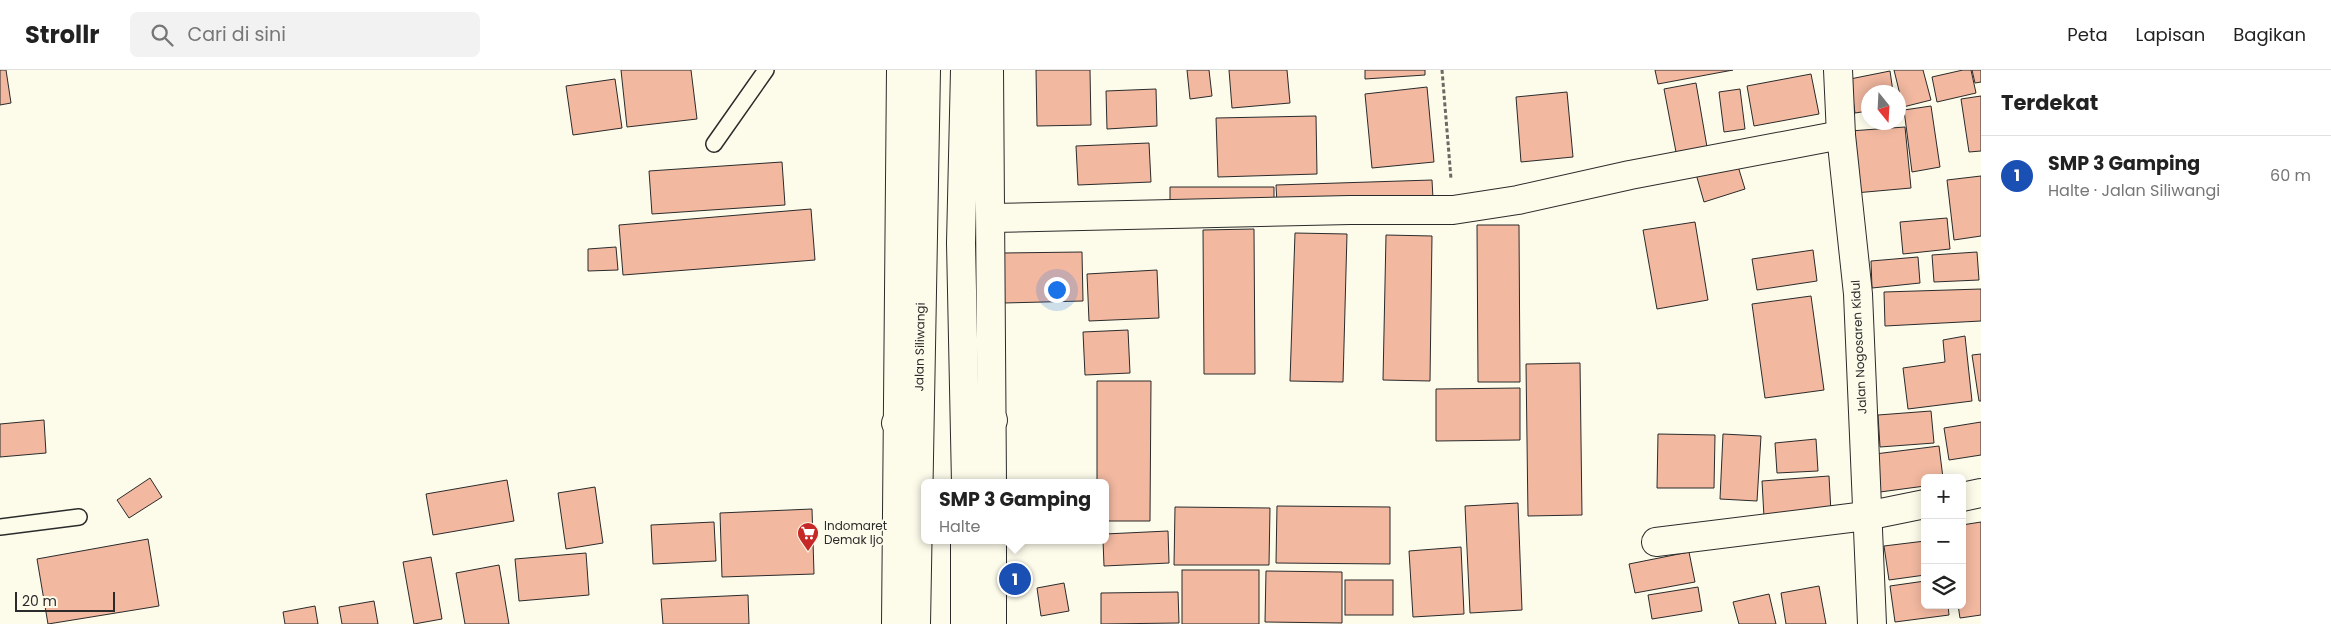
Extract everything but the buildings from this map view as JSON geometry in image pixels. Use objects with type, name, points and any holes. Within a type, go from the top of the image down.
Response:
[{"type":"main road","name":"Jalan Nogosaren Kidul","points":[[1838,70],[1841,135],[1858,294],[1872,624]]},
{"type":"main road","points":[[918,72],[973,73]]},
{"type":"main road","name":"Jalan Siliwangi","points":[[916,624],[908,425],[918,72]]},
{"type":"main road","points":[[967,479],[979,421],[991,218],[973,73]]},
{"type":"main road","points":[[973,73],[961,243],[979,421],[991,479]]},
{"type":"main road","points":[[991,218],[1350,210],[1453,210],[1518,200],[1630,175],[1841,135]]},
{"type":"main road","points":[[896,624],[908,425]]},
{"type":"main road","points":[[1966,496],[1981,493]]},
{"type":"main road","points":[[1656,542],[1866,516],[1921,505]]},
{"type":"main road","points":[[965,544],[965,624]]},
{"type":"main road","points":[[992,544],[992,624]]},
{"type":"lane","points":[[714,144],[766,70]]},
{"type":"lane","points":[[0,527],[79,517]]},
{"type":"path","points":[[1442,70],[1453,210]]},
{"type":"place","name":"Indomaret Demak Ijo","points":[[808,552]]},
{"type":"place","name":"SMP 3 Gamping","points":[[1015,579]]}]
